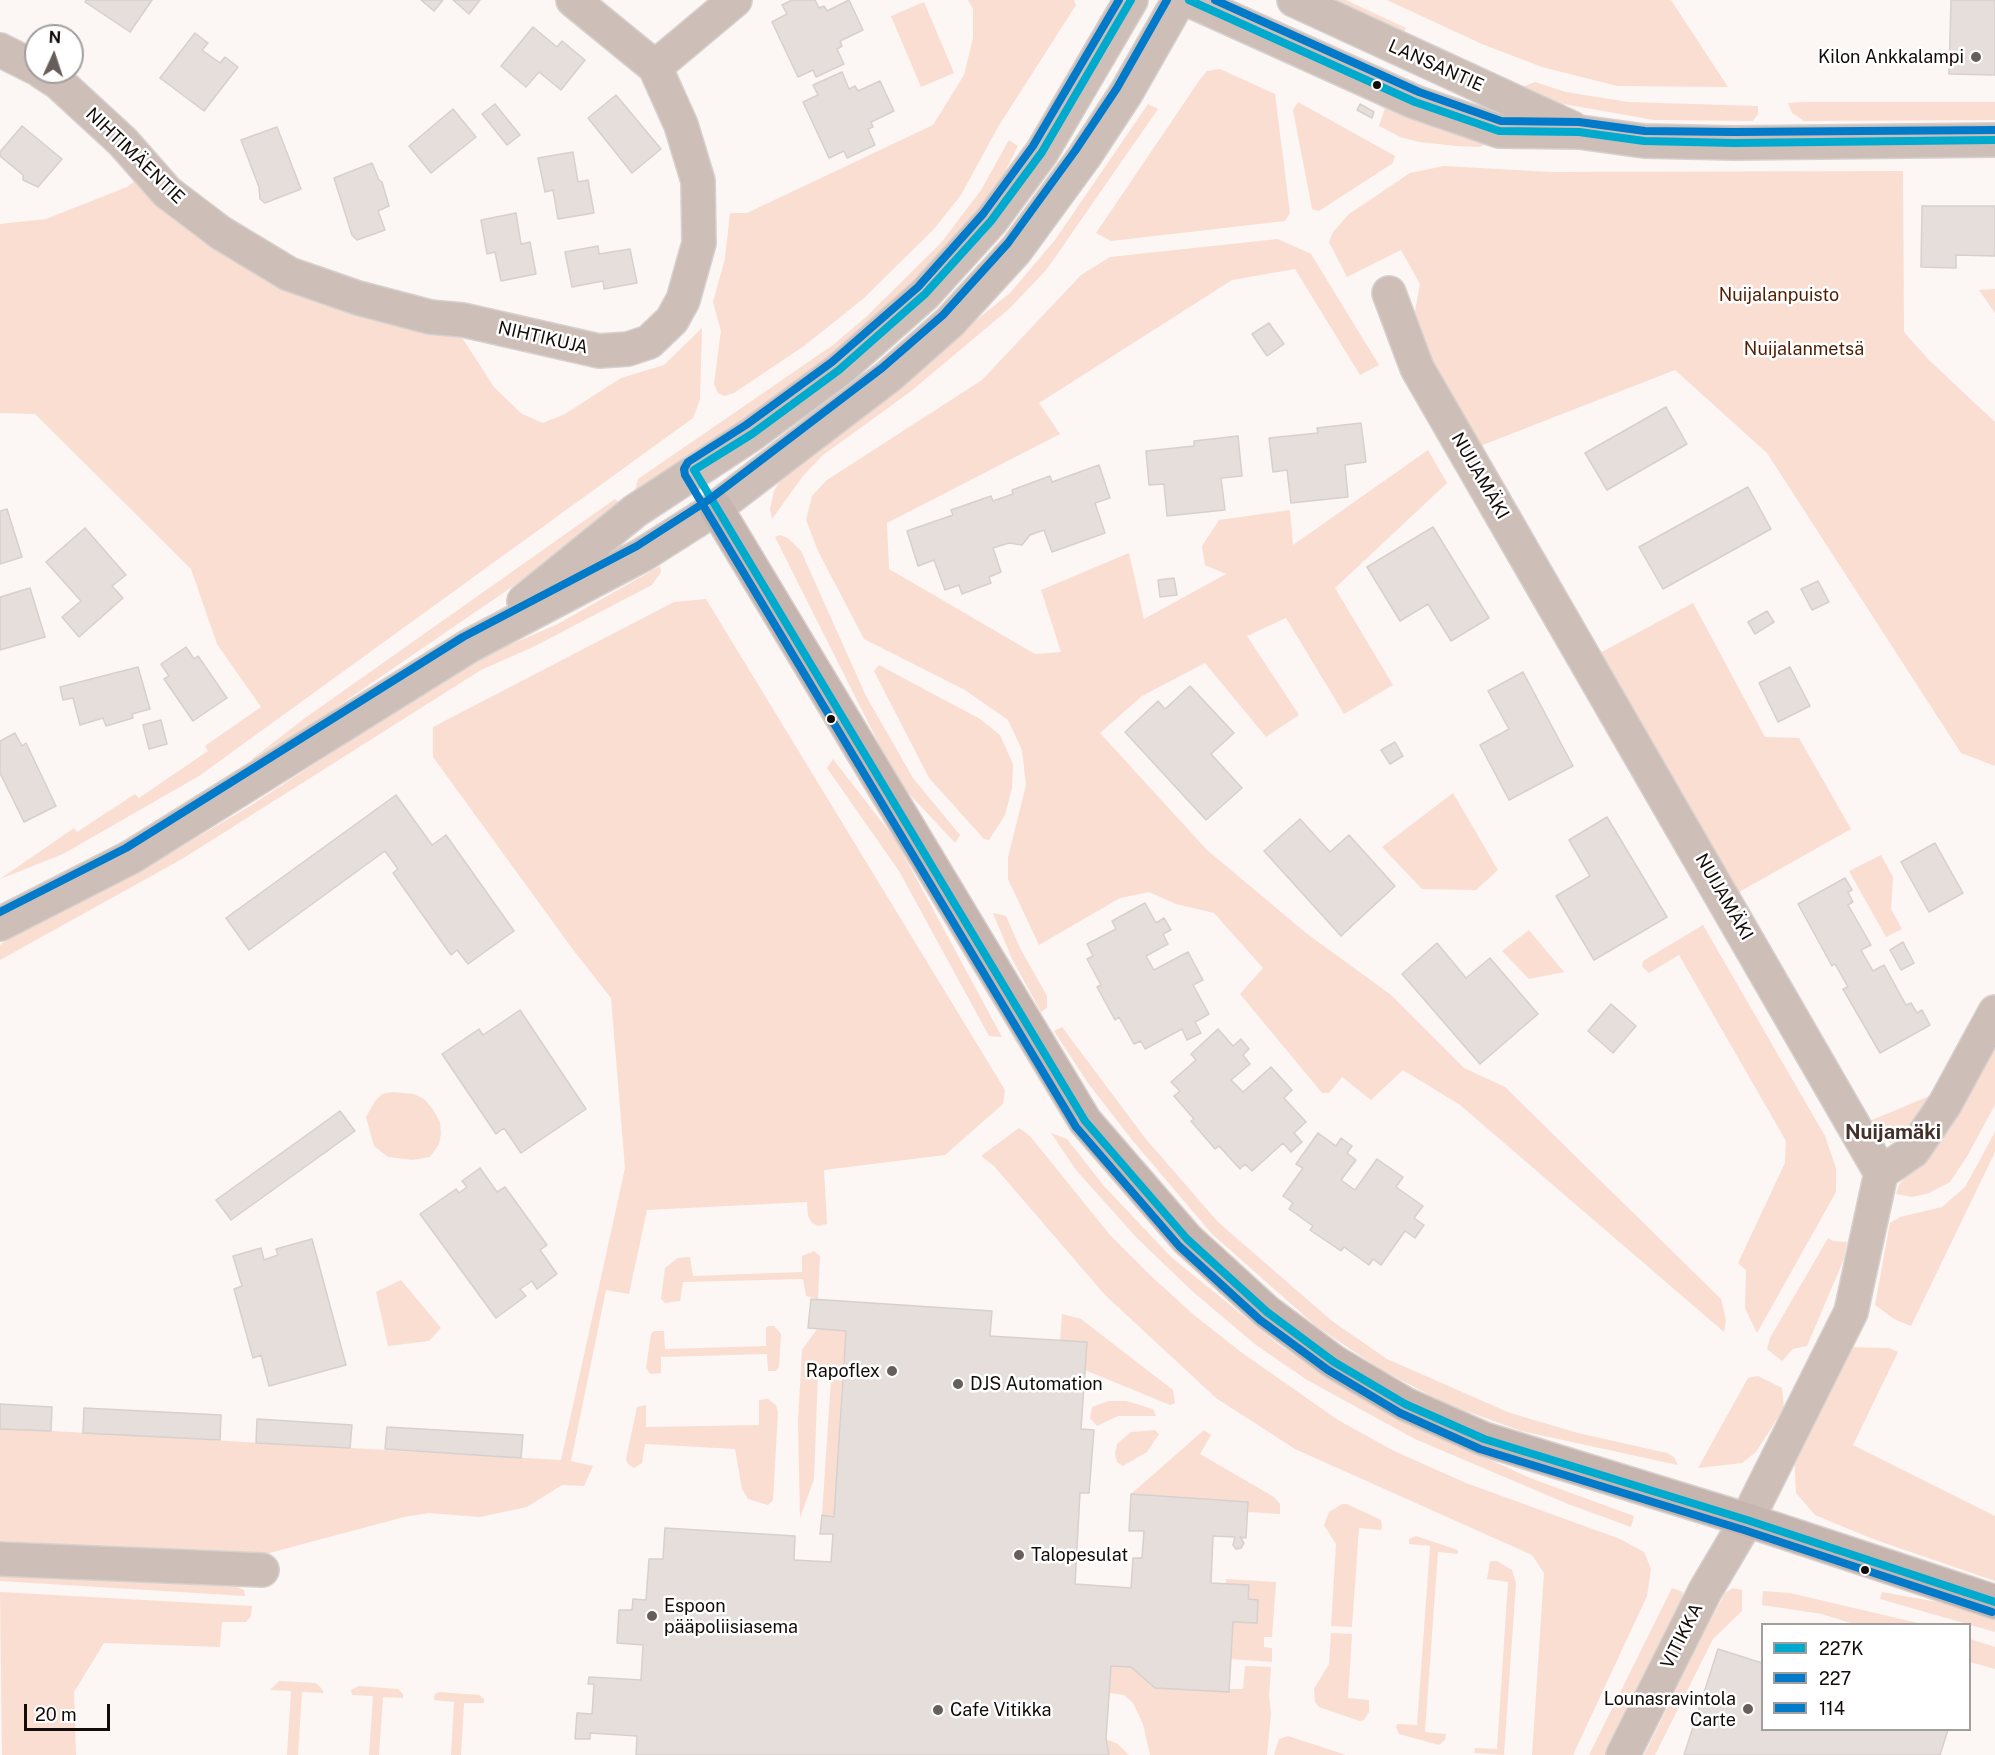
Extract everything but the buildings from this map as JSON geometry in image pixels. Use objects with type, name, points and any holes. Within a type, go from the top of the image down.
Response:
[{"type":"main road","points":[[716,507],[1084,1121],[1187,1239],[1267,1312],[1334,1362],[1405,1404],[1484,1439],[1747,1520],[1995,1602]]},
{"type":"street","points":[[573,0],[655,67],[735,0]]},
{"type":"street","points":[[469,646],[635,511],[694,470],[752,434],[839,370],[926,294],[991,221],[1042,152],[1131,0]]},
{"type":"street","points":[[0,924],[131,857],[469,646],[642,555],[716,507],[890,376],[983,289],[1016,250],[1084,157],[1154,48],[1179,0]]},
{"type":"street","name":"LANSANTIE","points":[[1189,0],[1415,102],[1499,131],[1579,132],[1644,141],[1734,143],[1995,140]]},
{"type":"street","name":"LANSANTIE","points":[[1294,0],[1579,132]]},
{"type":"street","points":[[0,50],[24,62]]},
{"type":"street","name":"NIHTIKUJA","points":[[430,317],[494,327],[599,351],[628,349],[649,342],[672,320],[683,300],[699,243],[698,181],[681,125],[655,67]]},
{"type":"street","name":"NIHTIMÄENTIE","points":[[60,84],[123,141],[167,192],[221,233],[289,274],[358,298],[430,317]]},
{"type":"street","name":"NUIJAMÄKI","points":[[1389,293],[1417,368],[1881,1173]]},
{"type":"street","points":[[694,470],[716,507]]},
{"type":"street","points":[[0,916],[38,905]]},
{"type":"street","points":[[1747,1520],[1851,1312],[1881,1173],[1914,1151],[1945,1104],[1995,1012]]},
{"type":"street","name":"VITIKKA","points":[[1623,1755],[1705,1591],[1747,1520]]},
{"type":"street","points":[[0,1558],[262,1570]]},
{"type":"green space","points":[[968,0],[1074,0],[1076,5],[998,127],[961,195],[934,229],[863,299],[804,346],[734,393],[724,396],[718,393],[714,384],[721,331],[713,302],[725,259],[730,213],[747,213],[933,125],[964,75],[973,38],[973,9]]},
{"type":"green space","points":[[1316,0],[1346,0],[1406,28],[1400,39]]},
{"type":"green space","points":[[1387,0],[1671,0],[1728,87],[1617,86],[1542,67],[1482,44]]},
{"type":"green space","points":[[924,2],[954,73],[921,87],[891,16]]},
{"type":"green space","points":[[1220,69],[1275,94],[1290,213],[1285,221],[1111,241],[1096,233],[1201,78],[1207,71]]},
{"type":"green space","points":[[1535,82],[1566,92],[1628,102],[1758,106],[1758,114],[1753,121],[1654,120],[1558,103],[1520,88]]},
{"type":"green space","points":[[1298,102],[1395,156],[1393,163],[1319,211],[1312,209],[1293,110]]},
{"type":"green space","points":[[1995,102],[1995,120],[1804,121],[1792,113],[1788,103]]},
{"type":"green space","points":[[1148,104],[1158,109],[1047,269],[1009,309],[910,392],[823,455],[803,476],[772,519],[770,509],[774,491],[784,474],[1010,293],[1055,240]]},
{"type":"green space","points":[[1385,108],[1448,120],[1486,143],[1480,147],[1456,146],[1419,142],[1400,137],[1379,126]]},
{"type":"green space","points":[[1009,140],[1018,146],[999,184],[944,255],[822,370],[635,491],[638,479],[833,345],[866,317],[941,243],[981,190]]},
{"type":"green space","name":"Nuijalanmetsä","points":[[1444,166],[1551,172],[1903,171],[1904,332],[1929,360],[1995,422],[1995,766],[1961,753],[1767,453],[1675,370],[1480,446],[1412,328],[1420,284],[1401,250],[1347,277],[1329,242],[1333,232],[1349,214],[1410,173]]},
{"type":"green space","points":[[142,175],[182,213],[461,336],[494,387],[522,414],[543,423],[565,414],[621,378],[664,365],[702,328],[700,400],[693,418],[199,776],[63,854],[0,879],[74,828],[77,832],[135,794],[139,798],[208,751],[205,746],[261,707],[217,644],[191,569],[35,414],[0,413],[0,224],[46,219],[127,187]]},
{"type":"green space","points":[[1278,239],[1311,254],[1379,365],[1360,375],[1295,269],[1232,280],[1039,403],[1060,434],[887,523],[889,569],[1035,654],[1061,652],[1041,590],[1129,553],[1144,619],[1226,574],[1205,565],[1202,546],[1219,520],[1290,510],[1293,545],[1428,450],[1447,483],[1335,588],[1393,685],[1344,714],[1286,618],[1247,636],[1299,715],[1266,737],[1205,663],[1142,696],[1100,733],[1207,850],[1306,933],[1391,995],[1464,1068],[1505,1087],[1721,1299],[1726,1320],[1724,1332],[1460,1105],[1403,1070],[1371,1100],[1342,1077],[1329,1093],[1322,1093],[1240,994],[1263,968],[1214,913],[1176,904],[1149,892],[1120,898],[1039,945],[1008,879],[1008,857],[1026,785],[1022,750],[1008,720],[965,690],[864,639],[818,551],[806,520],[812,496],[827,480],[982,380],[1081,275],[1110,257]]},
{"type":"green space","points":[[1995,289],[1995,313],[1979,290]]},
{"type":"green space","points":[[615,499],[622,505],[522,580],[255,763],[252,759],[305,718]]},
{"type":"green space","points":[[780,535],[788,538],[801,551],[866,696],[913,778],[960,835],[955,843],[901,785],[891,768],[775,537]]},
{"type":"green space","points":[[660,566],[661,572],[652,585],[533,647],[481,670],[182,859],[0,960],[0,945],[12,935],[130,877],[250,806],[474,660],[556,625]]},
{"type":"green space","points":[[706,599],[1005,1090],[1003,1104],[945,1155],[824,1170],[827,1224],[818,1226],[812,1223],[808,1216],[807,1202],[647,1210],[629,1294],[606,1290],[571,1461],[593,1466],[584,1486],[562,1485],[527,1507],[480,1517],[429,1513],[404,1517],[262,1555],[0,1541],[0,1428],[561,1460],[625,1168],[611,998],[574,951],[433,757],[433,727],[674,602]]},
{"type":"green space","points":[[1693,603],[1765,737],[1799,738],[1851,829],[1739,892],[1600,653]]},
{"type":"green space","points":[[879,665],[980,719],[1000,735],[1013,764],[1012,788],[1005,815],[989,840],[984,839],[929,778],[874,671]]},
{"type":"green space","points":[[833,759],[895,839],[1002,1037],[989,1036],[899,871],[827,768]]},
{"type":"green space","points":[[1453,793],[1498,870],[1476,890],[1422,889],[1382,847]]},
{"type":"green space","points":[[1881,855],[1893,877],[1891,909],[1902,929],[1886,937],[1849,871]]},
{"type":"green space","points":[[993,913],[1006,916],[1020,948],[1047,996],[1047,1008],[1041,1012],[1012,959]]},
{"type":"green space","points":[[1703,925],[1825,1136],[1836,1168],[1836,1192],[1757,1333],[1745,1308],[1746,1270],[1738,1263],[1785,1163],[1786,1141],[1679,955],[1649,973],[1642,966],[1643,961]]},
{"type":"green space","points":[[1529,930],[1564,972],[1529,979],[1502,951]]},
{"type":"green space","points":[[1062,1027],[1145,1138],[1218,1222],[1332,1321],[1387,1359],[1510,1413],[1578,1433],[1667,1453],[1674,1457],[1678,1465],[1521,1431],[1447,1404],[1380,1369],[1316,1326],[1212,1234],[1133,1141],[1088,1083],[1054,1031]]},
{"type":"green space","points":[[1995,1039],[1995,1105],[1966,1158],[1950,1182],[1929,1193],[1912,1197],[1896,1194],[1899,1185],[1914,1166],[1929,1155],[1941,1139]]},
{"type":"green space","points":[[393,1092],[414,1094],[424,1099],[440,1122],[439,1144],[430,1157],[413,1160],[388,1157],[374,1146],[366,1117],[382,1094]]},
{"type":"green space","points":[[1939,1092],[1909,1136],[1891,1143],[1873,1137],[1867,1122]]},
{"type":"green space","points":[[1019,1128],[1030,1136],[1110,1235],[1151,1276],[1194,1315],[1241,1352],[1338,1420],[1394,1451],[1466,1483],[1620,1539],[1644,1552],[1651,1569],[1647,1596],[1573,1755],[1532,1755],[1544,1573],[1532,1555],[1295,1449],[1216,1398],[1105,1295],[994,1166],[981,1156]]},
{"type":"green space","points":[[1995,1132],[1995,1152],[1911,1326],[1894,1319],[1875,1305],[1890,1223],[1900,1217],[1942,1207],[1965,1187]]},
{"type":"green space","points":[[1051,1133],[1067,1139],[1104,1186],[1171,1257],[1278,1344],[1332,1381],[1422,1429],[1530,1478],[1634,1516],[1631,1527],[1568,1504],[1415,1439],[1307,1380],[1256,1345],[1192,1291],[1136,1237],[1076,1170]]},
{"type":"green space","points":[[1828,1238],[1833,1241],[1847,1242],[1844,1259],[1807,1346],[1793,1349],[1782,1361],[1767,1349],[1770,1338]]},
{"type":"green space","points":[[814,1251],[820,1256],[818,1299],[806,1296],[803,1279],[683,1282],[680,1301],[665,1303],[661,1299],[665,1268],[678,1258],[690,1257],[693,1276],[802,1272],[802,1256]]},
{"type":"green space","points":[[401,1280],[441,1328],[429,1341],[388,1346],[376,1292]]},
{"type":"green space","points":[[1062,1314],[1081,1319],[1173,1390],[1175,1403],[1170,1405],[1085,1370],[1060,1341]]},
{"type":"green space","points":[[774,1326],[781,1334],[779,1367],[776,1371],[768,1371],[767,1354],[661,1357],[661,1373],[650,1374],[646,1368],[651,1334],[654,1331],[664,1331],[665,1349],[766,1346],[766,1328]]},
{"type":"green space","points":[[817,1329],[846,1331],[843,1367],[821,1366],[818,1372],[814,1479],[800,1518],[798,1421],[802,1350]]},
{"type":"green space","points":[[1848,1347],[1889,1348],[1898,1352],[1853,1445],[1995,1516],[1995,1581],[1873,1539],[1815,1515],[1796,1493],[1794,1454]]},
{"type":"green space","points":[[1758,1376],[1782,1388],[1784,1408],[1756,1452],[1742,1463],[1698,1468],[1748,1378]]},
{"type":"green space","points":[[831,1379],[842,1381],[834,1517],[822,1515]]},
{"type":"green space","points":[[768,1399],[776,1405],[778,1412],[773,1500],[768,1505],[748,1499],[742,1489],[735,1449],[645,1444],[642,1463],[634,1468],[628,1464],[626,1459],[637,1407],[646,1405],[646,1427],[759,1425],[759,1400]]},
{"type":"green space","points":[[1108,1401],[1126,1401],[1153,1409],[1156,1416],[1118,1416],[1097,1426],[1090,1418],[1092,1407]]},
{"type":"green space","points":[[1155,1430],[1159,1434],[1147,1452],[1123,1466],[1117,1462],[1115,1454],[1117,1444],[1131,1432]]},
{"type":"green space","points":[[1204,1430],[1211,1435],[1200,1454],[1274,1497],[1280,1504],[1280,1514],[1248,1512],[1248,1502],[1131,1494]]},
{"type":"green space","points":[[1342,1504],[1347,1504],[1381,1520],[1382,1526],[1381,1530],[1359,1528],[1352,1627],[1331,1626],[1336,1544],[1324,1525],[1329,1512]]},
{"type":"green space","points":[[1416,1536],[1458,1550],[1458,1554],[1438,1552],[1425,1732],[1446,1734],[1445,1740],[1439,1745],[1399,1734],[1396,1727],[1397,1724],[1417,1725],[1430,1546],[1409,1544],[1409,1539]]},
{"type":"green space","points":[[1490,1561],[1497,1561],[1512,1570],[1516,1583],[1504,1755],[1474,1753],[1475,1748],[1497,1749],[1508,1582],[1487,1579]]},
{"type":"green space","points":[[0,1572],[237,1587],[244,1590],[245,1596],[0,1581]]},
{"type":"green space","points":[[1226,1579],[1276,1582],[1272,1637],[1264,1637],[1264,1647],[1272,1648],[1272,1662],[1231,1659],[1233,1622],[1257,1623],[1258,1600],[1248,1599],[1249,1585],[1226,1584]]},
{"type":"green space","points":[[1672,1588],[1683,1592],[1680,1609],[1613,1755],[1589,1755]]},
{"type":"green space","points":[[1733,1588],[1742,1590],[1742,1611],[1713,1639],[1655,1755],[1644,1755],[1725,1593]]},
{"type":"green space","points":[[1763,1591],[1790,1593],[1918,1623],[1851,1623],[1822,1614],[1762,1605]]},
{"type":"green space","points":[[0,1592],[252,1606],[251,1616],[246,1622],[222,1622],[220,1647],[104,1643],[74,1692],[76,1755],[2,1755]]},
{"type":"green space","points":[[1882,1592],[1960,1606],[1995,1616],[1995,1632],[1971,1625],[1971,1623],[1964,1623],[1880,1599]]},
{"type":"green space","points":[[1331,1633],[1352,1634],[1348,1698],[1369,1700],[1369,1712],[1364,1720],[1360,1721],[1319,1707],[1315,1702],[1314,1689],[1329,1664]]},
{"type":"green space","points":[[1971,1639],[1995,1647],[1995,1669],[1971,1662]]},
{"type":"green space","points":[[1111,1666],[1131,1667],[1155,1688],[1229,1692],[1229,1689],[1243,1689],[1245,1666],[1271,1667],[1269,1696],[1271,1713],[1267,1755],[1150,1755],[1143,1724],[1133,1703],[1124,1695],[1109,1693]]},
{"type":"green space","points":[[279,1681],[316,1683],[323,1690],[323,1693],[302,1692],[298,1755],[287,1755],[291,1691],[270,1690]]},
{"type":"green space","points":[[359,1686],[398,1689],[403,1694],[403,1698],[383,1697],[379,1755],[369,1755],[373,1696],[352,1695],[351,1690]]},
{"type":"green space","points":[[439,1692],[479,1695],[484,1699],[484,1703],[464,1703],[461,1755],[451,1755],[454,1702],[434,1700],[435,1694]]},
{"type":"green space","points":[[1288,1736],[1346,1755],[1274,1755],[1279,1739]]},
{"type":"green space","points":[[1106,1739],[1118,1744],[1129,1755],[1109,1755]]},
{"type":"transit line","name":"227","points":[[1119,0],[1033,146],[983,214],[918,287],[832,362],[746,425],[688,462],[684,469],[685,475],[1076,1127],[1179,1246],[1260,1320],[1328,1370],[1400,1413],[1480,1449],[1744,1530],[1992,1612]]},
{"type":"transit line","name":"227K","points":[[1131,0],[1042,152],[991,221],[925,294],[839,370],[752,434],[694,470],[1085,1121],[1187,1239],[1267,1312],[1334,1362],[1405,1404],[1484,1439],[1747,1520],[1995,1602]]},
{"type":"transit line","name":"114","points":[[0,912],[126,848],[463,637],[637,546],[710,499],[882,368],[943,315],[1008,243],[1075,151],[1117,88],[1167,0]]},
{"type":"transit line","name":"227K","points":[[1189,0],[1415,102],[1499,131],[1579,132],[1644,141],[1734,143],[1995,140]]},
{"type":"transit line","name":"114","points":[[1215,0],[1419,92],[1501,121],[1579,122],[1645,131],[1995,130]]},
{"type":"place","name":"Kilon Ankkalampi","points":[[1976,57]]},
{"type":"place","name":"Rapoflex","points":[[892,1371]]},
{"type":"place","name":"DJS Automation","points":[[958,1384]]},
{"type":"place","name":"Talopesulat","points":[[1019,1555]]},
{"type":"place","name":"Espoon pääpoliisiasema","points":[[652,1616]]},
{"type":"place","name":"Lounasravintola Carte","points":[[1748,1709]]},
{"type":"place","name":"Cafe Vitikka","points":[[938,1710]]},
{"type":"district","name":"Nuijamäki","points":[[1893,1133]]},
{"type":"park label","name":"Nuijalanpuisto","points":[[1779,295]]}]
